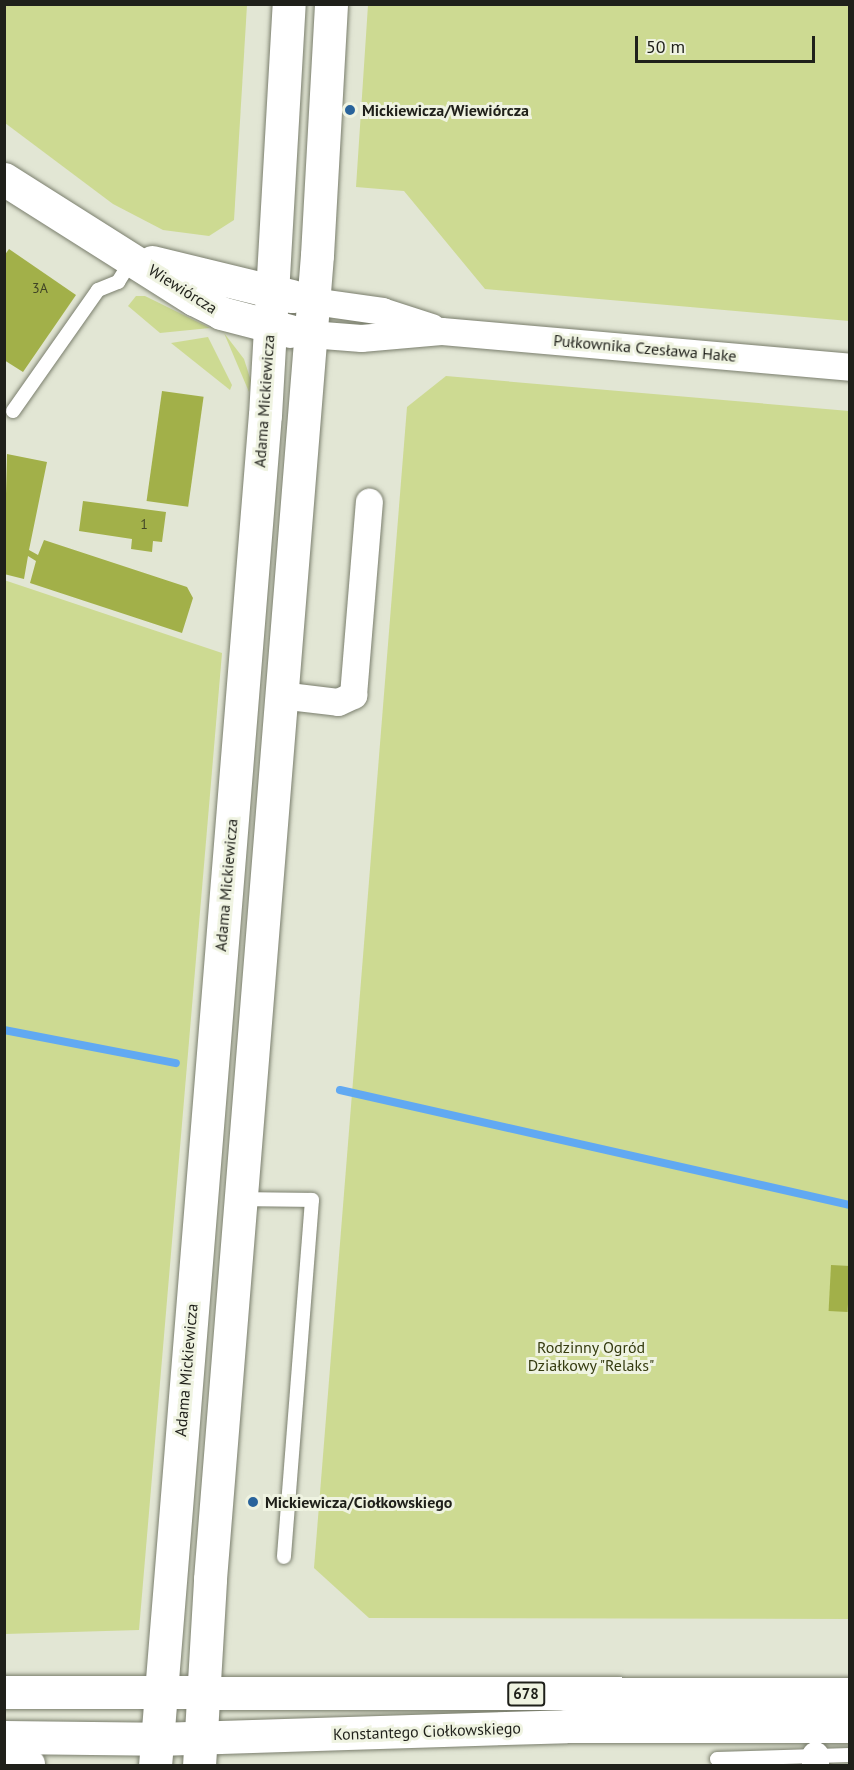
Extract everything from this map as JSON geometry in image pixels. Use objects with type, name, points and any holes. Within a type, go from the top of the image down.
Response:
[{"type":"street","name":"Adama Mickiewicza","points":[[156,1752],[168,1579],[265,415],[290,4]]},
{"type":"street","points":[[201,1752],[210,1579],[313,301],[331,4]]},
{"type":"street","name":"Wiewiórcza","points":[[4,179],[89,235],[133,258],[221,313],[269,327],[310,334]]},
{"type":"street","name":"Wiewiórcza","points":[[133,258],[313,301]]},
{"type":"street","name":"Pułkownika Czesława Hake","points":[[313,301],[382,311],[441,331]]},
{"type":"street","name":"Pułkownika Czesława Hake","points":[[310,334],[361,338],[441,331],[849,367]]},
{"type":"street","points":[[265,415],[303,418]]},
{"type":"street","points":[[280,695],[338,702],[353,695],[369,501]]},
{"type":"street","points":[[168,1579],[186,1592],[200,1589],[210,1579]]},
{"type":"street","points":[[38,1750],[58,1723],[59,1713],[51,1698],[39,1691]]},
{"type":"street","name":"Konstantego Ciołkowskiego","points":[[4,1692],[203,1695],[849,1694]]},
{"type":"street","points":[[313,1736],[301,1727],[298,1713],[304,1701],[316,1695]]},
{"type":"street","name":"Konstantego Ciołkowskiego","points":[[4,1737],[38,1750],[201,1752],[313,1736],[566,1726],[849,1726]]},
{"type":"street","name":"Konstantego Ciołkowskiego","points":[[4,1762],[38,1750]]},
{"type":"lane","points":[[13,411],[98,290],[118,282],[133,258]]},
{"type":"lane","points":[[240,1199],[312,1200],[284,1557]]},
{"type":"lane","points":[[717,1759],[815,1760],[849,1755]]},
{"type":"green space","points":[[4,5],[247,5],[234,220],[209,236],[163,230],[113,204],[5,123]]},
{"type":"green space","points":[[368,5],[849,5],[849,321],[485,289],[404,191],[356,187]]},
{"type":"green space","points":[[136,296],[145,296],[210,328],[160,333],[128,306]]},
{"type":"green space","points":[[224,333],[244,359],[251,381],[249,392]]},
{"type":"green space","points":[[208,337],[232,385],[230,390],[171,343]]},
{"type":"green space","name":"Rodzinny Ogród Działkowy \"Relaks\"","points":[[446,376],[849,411],[849,1619],[369,1618],[314,1568],[407,407]]},
{"type":"green space","points":[[4,580],[222,653],[139,1630],[5,1634]]},
{"type":"building","points":[[9,249],[76,295],[23,372],[4,360],[4,256]]},
{"type":"building","points":[[162,391],[204,397],[188,507],[147,501]]},
{"type":"building","points":[[7,454],[47,462],[29,550],[38,555],[44,540],[187,587],[193,598],[182,633],[30,583],[36,561],[28,556],[24,579],[4,574]]},
{"type":"building","points":[[83,501],[166,512],[162,542],[153,541],[152,552],[131,549],[132,539],[79,531]]},
{"type":"building","points":[[831,1265],[850,1266],[848,1312],[829,1311]]},
{"type":"waterway","points":[[4,1030],[176,1063]]},
{"type":"waterway","points":[[340,1090],[850,1205]]},
{"type":"place","name":"Mickiewicza/Wiewiórcza","points":[[350,110]]},
{"type":"place","name":"Mickiewicza/Ciołkowskiego","points":[[253,1502]]}]
